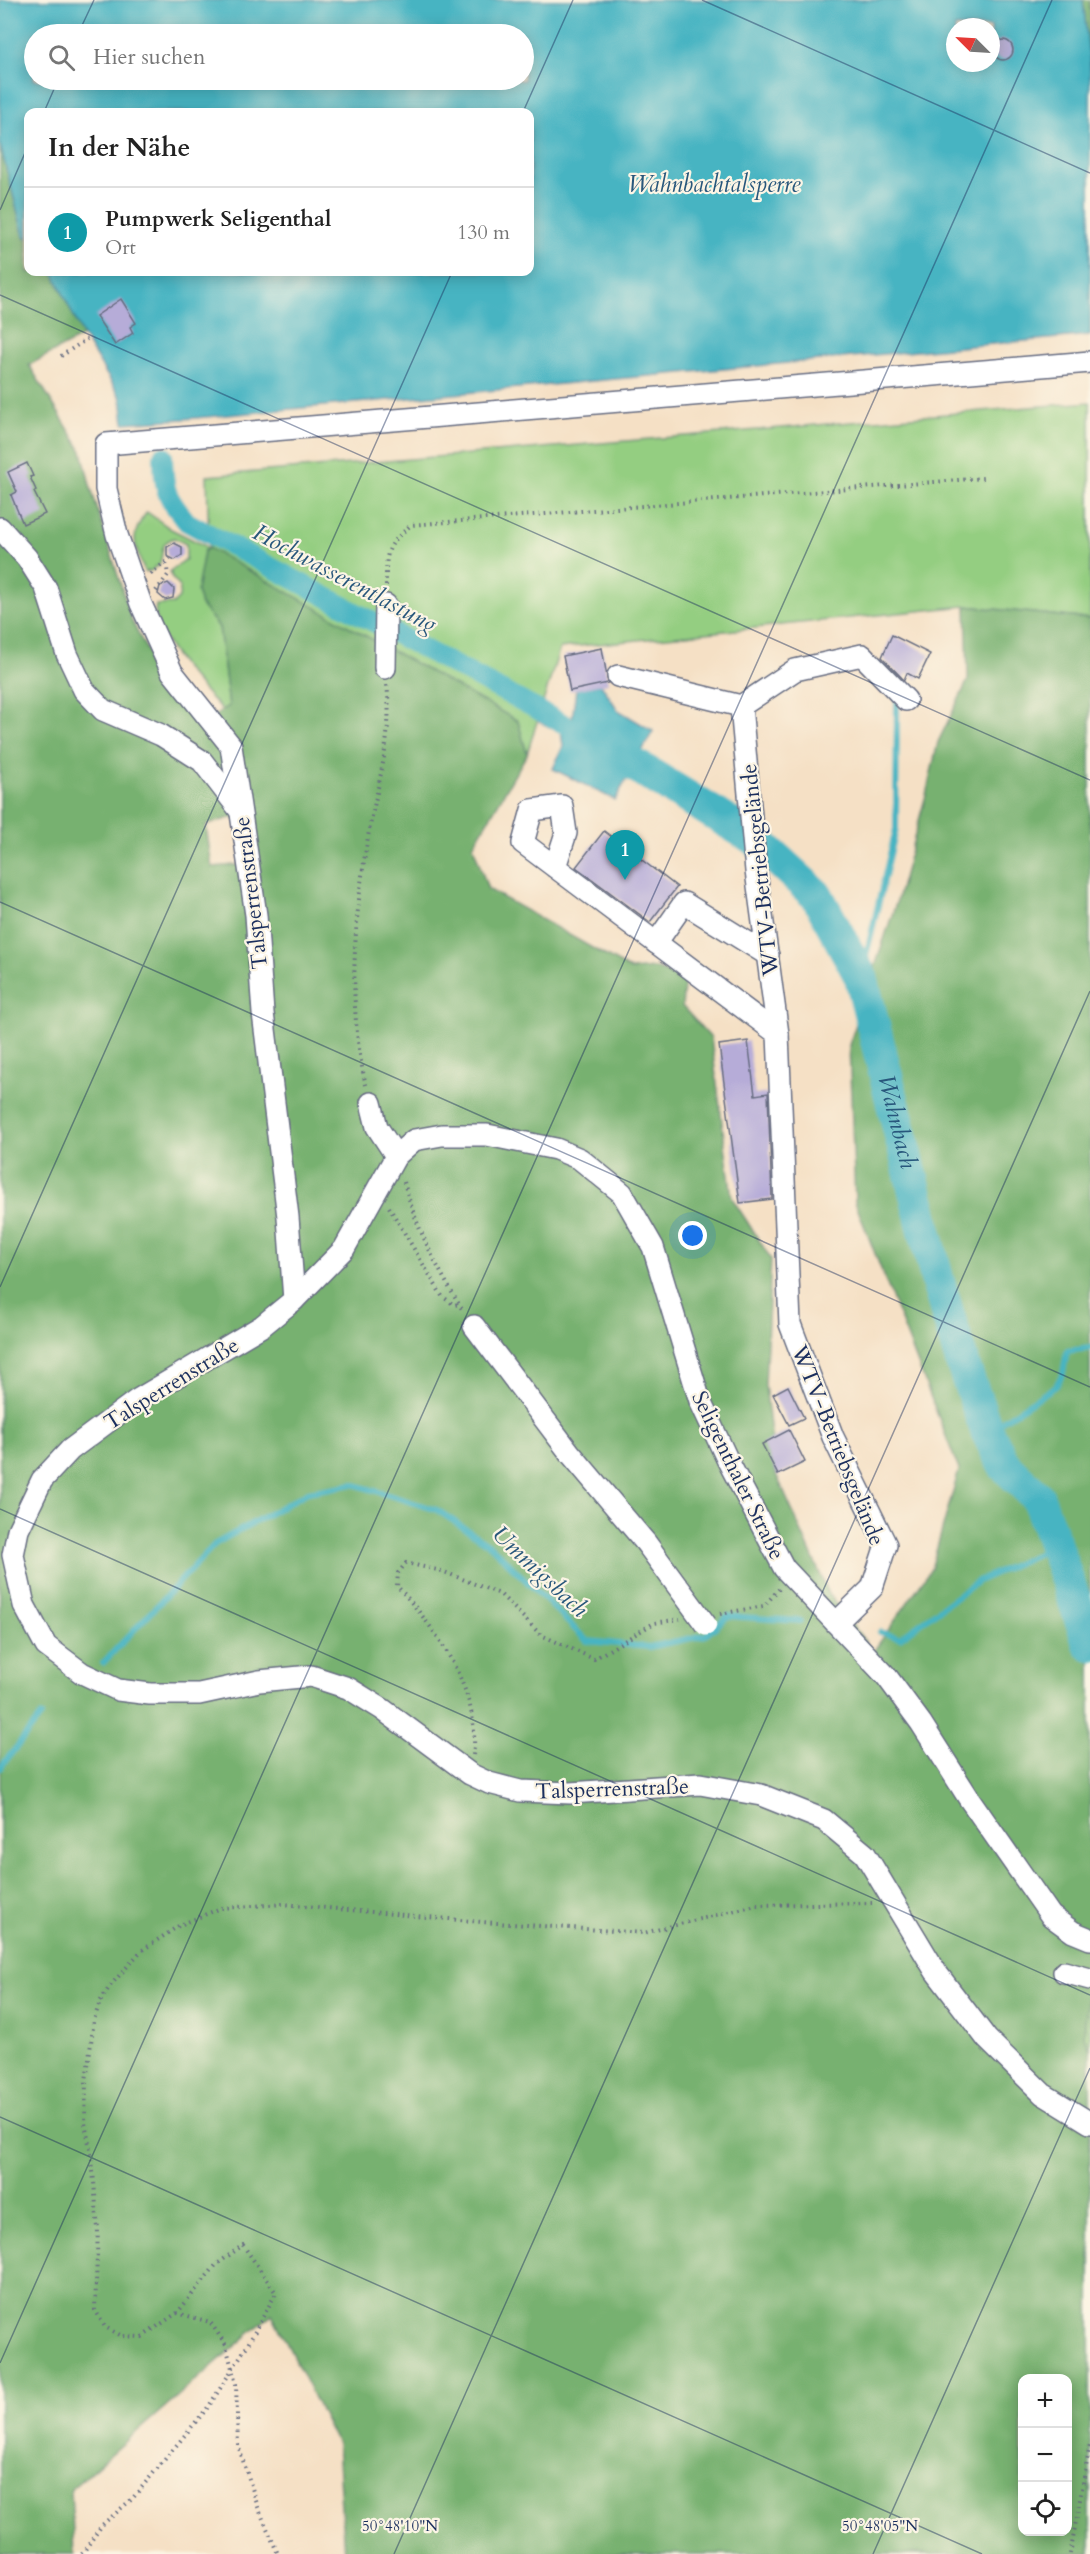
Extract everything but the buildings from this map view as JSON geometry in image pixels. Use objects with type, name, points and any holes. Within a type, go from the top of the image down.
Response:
[{"type":"street","name":"Talsperrenstraße","points":[[1090,362],[106,444],[106,489],[117,535],[141,602],[172,672],[231,746],[256,915],[263,1013],[288,1217],[294,1299],[262,1326],[137,1400],[70,1450],[42,1480],[18,1530],[13,1555],[24,1605],[46,1646],[82,1673],[118,1690],[150,1694],[199,1694],[259,1681],[311,1676],[348,1688],[374,1704],[470,1774],[489,1783],[520,1791],[571,1793],[700,1784],[761,1795],[824,1820],[866,1854],[936,1972],[987,2039],[1043,2094],[1090,2123]]},
{"type":"street","points":[[0,528],[27,558],[46,588],[67,654],[84,690],[103,710],[161,735],[202,761],[241,812]]},
{"type":"street","points":[[385,668],[386,605]]},
{"type":"street","points":[[618,676],[741,706],[795,670],[862,655],[906,700]]},
{"type":"street","name":"WTV-Betriebsgelände","points":[[741,706],[756,871],[778,1034],[790,1324],[833,1437],[886,1545],[872,1588],[836,1623]]},
{"type":"street","name":"WTV-Betriebsgelände","points":[[555,867],[778,1034]]},
{"type":"street","points":[[656,943],[684,903],[768,955]]},
{"type":"street","points":[[371,1103],[377,1127],[396,1156]]},
{"type":"street","name":"Seligenthaler Straße","points":[[294,1299],[344,1249],[396,1156],[414,1140],[442,1136],[487,1135],[520,1140],[556,1149],[580,1159],[622,1192],[653,1247],[700,1401],[728,1461],[784,1568],[887,1677],[921,1723],[1021,1876],[1051,1916],[1073,1932],[1090,1939]]},
{"type":"street","points":[[474,1326],[570,1453],[711,1620]]},
{"type":"street","points":[[1064,1972],[1090,1979]]},
{"type":"path","points":[[61,356],[87,339]]},
{"type":"path","points":[[386,605],[386,557],[392,541],[411,525],[983,478]]},
{"type":"path","points":[[141,602],[156,590],[168,575],[166,562]]},
{"type":"path","points":[[371,1103],[362,1066],[355,982],[356,919],[367,843],[382,769],[389,700],[385,668]]},
{"type":"path","points":[[396,1156],[412,1212],[446,1285],[474,1326]]},
{"type":"path","points":[[379,1188],[442,1296],[454,1305],[459,1304]]},
{"type":"path","points":[[470,1774],[476,1737],[471,1705],[459,1671],[418,1609],[397,1586],[398,1573],[406,1563],[442,1571],[500,1594],[541,1635],[594,1659],[654,1623],[683,1619]]},
{"type":"path","points":[[711,1620],[764,1606],[779,1589],[784,1568]]},
{"type":"path","points":[[82,2554],[102,2525],[132,2499],[209,2406],[247,2346],[276,2293],[243,2245],[216,2265],[177,2313],[142,2337],[122,2336],[105,2327],[94,2310],[98,2229],[92,2159],[85,2123],[86,2081],[94,2020],[100,2002],[110,1986],[141,1952],[180,1925],[221,1908],[283,1904],[483,1922],[644,1933],[756,1905],[895,1902]]},
{"type":"path","points":[[177,2313],[210,2322],[226,2345],[236,2384],[238,2445],[258,2507],[278,2554]]},
{"type":"path","points":[[1070,2554],[1090,2445]]},
{"type":"green space","points":[[1083,0],[1090,0],[1090,65]]},
{"type":"green space","points":[[0,145],[24,236],[24,276],[55,276],[83,336],[29,365],[82,451],[90,485],[132,621],[159,674],[204,723],[229,706],[219,627],[201,605],[197,591],[204,551],[209,548],[518,721],[527,754],[473,846],[488,889],[631,970],[654,968],[685,978],[682,1006],[711,1038],[732,1198],[771,1259],[765,1385],[776,1474],[829,1594],[873,1652],[931,1569],[959,1470],[855,1202],[849,1045],[897,900],[938,742],[968,680],[966,606],[1090,619],[1090,1966],[1084,2035],[1090,2049],[1090,2554],[344,2554],[337,2444],[272,2314],[71,2489],[74,2554],[0,2554]],"holes":[[[230,818],[241,818],[246,864],[212,867],[206,825]]]},
{"type":"green space","points":[[1090,402],[1090,619],[966,606],[560,648],[527,754],[517,720],[201,605],[219,627],[229,706],[222,710],[179,661],[161,631],[156,617],[156,605],[173,604],[179,598],[180,587],[172,578],[170,571],[186,559],[186,544],[174,538],[169,540],[165,543],[158,567],[155,566],[153,570],[145,572],[136,548],[137,528],[147,512],[171,529],[209,548],[207,476]]},
{"type":"green space","points":[[1090,1966],[1090,2049],[1084,2036]]},
{"type":"water","name":"Wahnbachtalsperre","points":[[0,0],[1083,0],[1090,65],[1090,335],[124,423],[121,398],[83,336],[55,276],[534,276],[534,108],[24,108],[24,236],[0,145]]},
{"type":"water","points":[[601,684],[618,710],[653,731],[615,800],[553,769],[563,746],[561,732],[539,722],[546,707],[572,720],[576,689]]},
{"type":"waterway","name":"Hochwasserentlastung","points":[[163,456],[167,492],[187,522],[566,725]]},
{"type":"waterway","points":[[861,977],[896,829],[897,702]]},
{"type":"waterway","name":"Wahnbach","points":[[601,738],[602,745],[754,838],[817,896],[861,977],[938,1282],[963,1365],[987,1431],[1004,1465],[1038,1498],[1090,1644]]},
{"type":"waterway","points":[[987,1431],[1056,1386],[1063,1373],[1067,1351],[1090,1348]]},
{"type":"waterway","name":"Ummigsbach","points":[[103,1663],[215,1544],[308,1492],[353,1484],[437,1510],[491,1546],[587,1641],[649,1647],[706,1635],[728,1616],[800,1621]]},
{"type":"waterway","name":"Ummigsbach","points":[[880,1632],[900,1638],[978,1581],[1055,1546]]},
{"type":"waterway","name":"Ummigsbach","points":[[0,1768],[41,1716]]},
{"type":"place","name":"Pumpwerk Seligenthal","points":[[625,880]]}]
